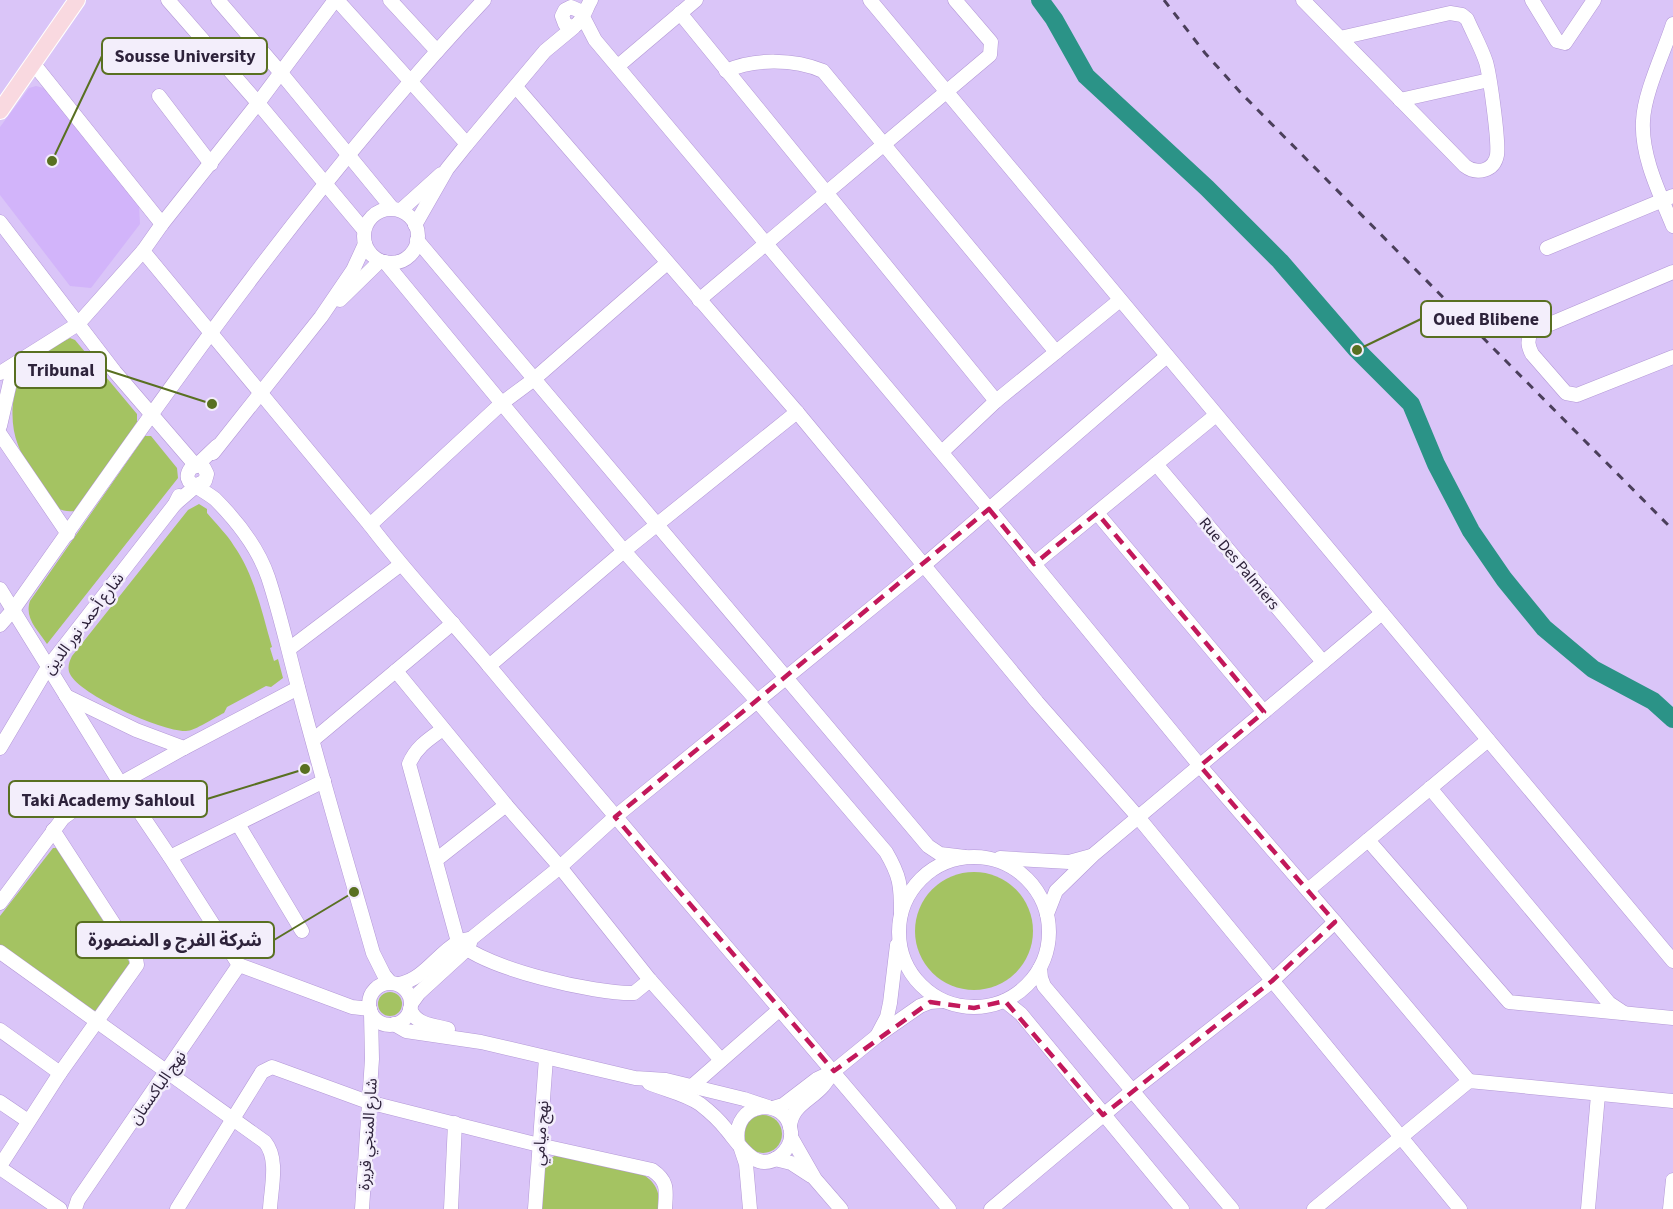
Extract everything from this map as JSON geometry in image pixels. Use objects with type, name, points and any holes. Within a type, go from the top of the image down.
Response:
[{"type":"main road","points":[[0,111],[77,0]]},
{"type":"street","points":[[168,0],[325,184],[364,237],[370,254],[383,261],[624,551],[758,702],[886,852],[897,872],[901,890],[901,913],[889,1010],[877,1036]]},
{"type":"street","points":[[218,0],[349,155],[397,209],[410,216],[416,225],[417,240],[413,250],[406,258],[396,262],[383,261],[321,317]]},
{"type":"street","points":[[0,372],[78,324],[143,251],[336,0],[467,144]]},
{"type":"street","points":[[390,0],[437,51]]},
{"type":"street","points":[[556,0],[568,8],[580,11],[577,23]]},
{"type":"street","points":[[416,225],[447,169],[545,51],[577,23],[591,0]]},
{"type":"street","points":[[618,66],[696,0]]},
{"type":"street","points":[[870,0],[1673,961]]},
{"type":"street","points":[[699,300],[987,59],[991,51],[988,39],[955,0]]},
{"type":"street","points":[[1303,0],[1400,100],[1472,172],[1487,169],[1497,157],[1486,62],[1467,19],[1456,13],[1340,38]]},
{"type":"street","points":[[1532,0],[1557,41],[1565,43],[1594,0]]},
{"type":"street","points":[[0,625],[68,534],[210,334],[325,184],[475,3]]},
{"type":"street","points":[[545,51],[568,8]]},
{"type":"street","points":[[680,14],[996,401]]},
{"type":"street","points":[[577,23],[618,66],[942,452],[1200,766],[1308,890],[1468,1081],[1673,1101]]},
{"type":"street","points":[[1673,24],[1642,120],[1649,164],[1668,198],[1673,226]]},
{"type":"street","points":[[33,63],[162,224]]},
{"type":"street","points":[[726,71],[737,66],[759,63],[810,65],[823,71],[1056,352]]},
{"type":"street","points":[[1400,100],[1489,80]]},
{"type":"street","points":[[516,87],[797,412],[1037,702],[1138,817],[1460,1209]]},
{"type":"street","points":[[159,96],[211,164]]},
{"type":"street","points":[[321,317],[353,270],[372,216],[381,210],[397,209],[447,169]]},
{"type":"street","points":[[1547,248],[1668,198]]},
{"type":"street","points":[[0,222],[78,324],[173,441],[259,556],[289,649],[373,953],[384,975],[408,992],[413,1017],[420,1022],[481,1042]]},
{"type":"street","points":[[417,240],[928,846],[940,854],[992,858],[1069,862],[1093,855]]},
{"type":"street","points":[[143,251],[370,525],[400,565],[453,623],[615,817],[950,1209]]},
{"type":"street","points":[[370,525],[502,403],[533,380],[667,263]]},
{"type":"street","points":[[1673,272],[1531,332],[1528,338],[1528,347],[1532,354],[1566,393],[1571,395],[1577,395],[1673,357]]},
{"type":"street","points":[[942,452],[996,401],[1120,300]]},
{"type":"street","name":"شارع أحمد نور الدين","points":[[0,748],[48,667],[209,461],[217,446],[321,317]]},
{"type":"street","points":[[374,990],[378,986],[407,982],[419,976],[466,943],[560,867],[615,817],[923,566],[1167,356]]},
{"type":"street","points":[[0,426],[14,364]]},
{"type":"street","points":[[489,666],[624,551],[797,412]]},
{"type":"street","points":[[1034,564],[1216,415]]},
{"type":"street","points":[[0,434],[68,534]]},
{"type":"street","name":"Rue Des Palmiers","points":[[1156,464],[1323,662]]},
{"type":"street","points":[[1097,513],[1264,712]]},
{"type":"street","points":[[289,649],[400,565]]},
{"type":"street","points":[[0,589],[120,783],[240,965],[352,1008],[370,1011]]},
{"type":"street","points":[[1047,914],[1056,891],[1093,855],[1382,613]]},
{"type":"street","points":[[313,740],[453,623]]},
{"type":"street","points":[[396,671],[560,867],[650,980],[721,1060]]},
{"type":"street","points":[[0,903],[53,830],[63,818],[78,807],[298,688]]},
{"type":"street","points":[[66,696],[136,730],[184,748]]},
{"type":"street","points":[[443,729],[421,744],[410,764],[436,860],[466,943],[521,972],[568,985],[610,992],[634,993],[650,980]]},
{"type":"street","points":[[1308,890],[1488,740]]},
{"type":"street","points":[[170,856],[324,782]]},
{"type":"street","points":[[1430,788],[1609,1003],[1626,1014]]},
{"type":"street","points":[[436,860],[506,805]]},
{"type":"street","points":[[238,824],[302,931]]},
{"type":"street","points":[[53,830],[137,961],[136,968],[60,1073],[0,1167],[60,1209]]},
{"type":"street","points":[[1368,840],[1509,1002],[1673,1018]]},
{"type":"street","points":[[901,913],[918,881],[939,865],[965,856]]},
{"type":"street","points":[[898,931],[903,957],[915,980],[928,992],[943,1001],[974,1008],[990,1006],[1005,1001],[1025,987],[1040,968],[1048,942],[1047,914],[1040,895],[1028,878],[1011,866],[992,858]]},
{"type":"street","points":[[991,1209],[1132,1091],[1272,981],[1335,922]]},
{"type":"street","points":[[392,1024],[405,1019],[418,993],[466,943]]},
{"type":"street","points":[[0,952],[265,1142],[271,1149],[273,1158],[270,1209]]},
{"type":"street","points":[[373,953],[374,990],[369,1003],[370,1011],[379,1021],[406,1030],[481,1042],[636,1078],[685,1096],[699,1104],[724,1126],[752,1159],[791,1163],[815,1179]]},
{"type":"street","name":"نهج الباكستان","points":[[75,1209],[78,1200],[240,965]]},
{"type":"street","points":[[1040,968],[1044,986],[1232,1209]]},
{"type":"street","points":[[750,1204],[746,1164],[737,1134],[738,1125],[743,1117],[759,1107],[770,1108],[783,1105],[817,1079],[834,1071],[877,1036],[920,1006],[943,1001]]},
{"type":"street","points":[[1005,1001],[1021,1014],[1182,1209]]},
{"type":"street","points":[[692,1086],[780,1009]]},
{"type":"street","name":"شارع المنجي قريرة","points":[[362,1209],[372,1059],[370,1011]]},
{"type":"street","name":"شارع المنجي قريرة","points":[[372,1059],[380,1034],[392,1024]]},
{"type":"street","points":[[0,1030],[60,1073]]},
{"type":"street","name":"نهج ميامي","points":[[535,1209],[546,1058]]},
{"type":"street","points":[[177,1209],[262,1072],[272,1067],[368,1102],[539,1145],[652,1170],[664,1181],[665,1209]]},
{"type":"street","points":[[750,1204],[759,1172],[786,1150],[790,1120],[794,1111],[823,1087],[834,1071]]},
{"type":"street","points":[[636,1078],[666,1080],[744,1099],[770,1108],[786,1119],[790,1132],[815,1179],[841,1209]]},
{"type":"street","points":[[1314,1209],[1468,1081]]},
{"type":"street","points":[[1588,1209],[1598,1095]]},
{"type":"street","points":[[0,1102],[28,1121]]},
{"type":"street","points":[[451,1209],[455,1123]]},
{"type":"street","points":[[1670,1209],[1673,1180]]},
{"type":"highlighted area","points":[[989,509],[1034,564],[1097,513],[1264,712],[1200,766],[1335,922],[1272,981],[1103,1115],[1005,1001],[974,1008],[930,1002],[834,1071],[615,817]]},
{"type":"shaded area","points":[[36,86],[44,88],[139,205],[140,224],[91,288],[70,286],[0,195],[0,127],[29,88]]},
{"type":"green space","points":[[70,338],[75,340],[137,414],[137,422],[80,510],[71,511],[57,508],[36,478],[18,445],[13,422],[17,385],[29,363],[37,355]]},
{"type":"green space","points":[[145,436],[151,436],[177,468],[178,478],[47,644],[30,618],[30,601]]},
{"type":"green space","points":[[199,504],[207,509],[207,513],[228,537],[253,582],[274,661],[278,659],[283,678],[271,687],[266,686],[227,707],[224,713],[205,724],[186,731],[175,730],[142,719],[105,702],[77,683],[70,674],[69,663],[72,656],[188,510]]},
{"type":"green space","points":[[53,848],[57,848],[130,963],[96,1011],[91,1010],[0,946],[0,916]]},
{"type":"green space","points":[[974,872],[1007,882],[1023,898],[1033,931],[1023,964],[1007,980],[974,990],[941,980],[925,964],[915,931],[925,898],[941,882]]},
{"type":"green space","points":[[390,992],[399,995],[402,1004],[399,1013],[390,1016],[381,1013],[378,1004],[381,995]]},
{"type":"green space","points":[[763,1115],[777,1120],[782,1134],[777,1148],[763,1153],[749,1148],[744,1134],[749,1120]]},
{"type":"green space","points":[[556,1155],[644,1175],[657,1189],[659,1209],[540,1209],[543,1171],[550,1159]]},
{"type":"waterway","points":[[1040,0],[1054,19],[1086,76],[1207,188],[1280,261],[1357,350],[1411,404],[1436,464],[1471,531],[1504,579],[1544,628],[1593,669],[1653,701],[1673,719]]},
{"type":"railway","points":[[1164,0],[1205,53],[1241,93],[1673,530]]},
{"type":"place","name":"Sousse University","points":[[52,161]]},
{"type":"place","name":"Oued Blibene","points":[[1357,350]]},
{"type":"place","name":"Tribunal","points":[[212,404]]},
{"type":"place","name":"Taki Academy Sahloul","points":[[305,769]]},
{"type":"place","name":"شركة الفرج و المنصورة","points":[[354,892]]}]
